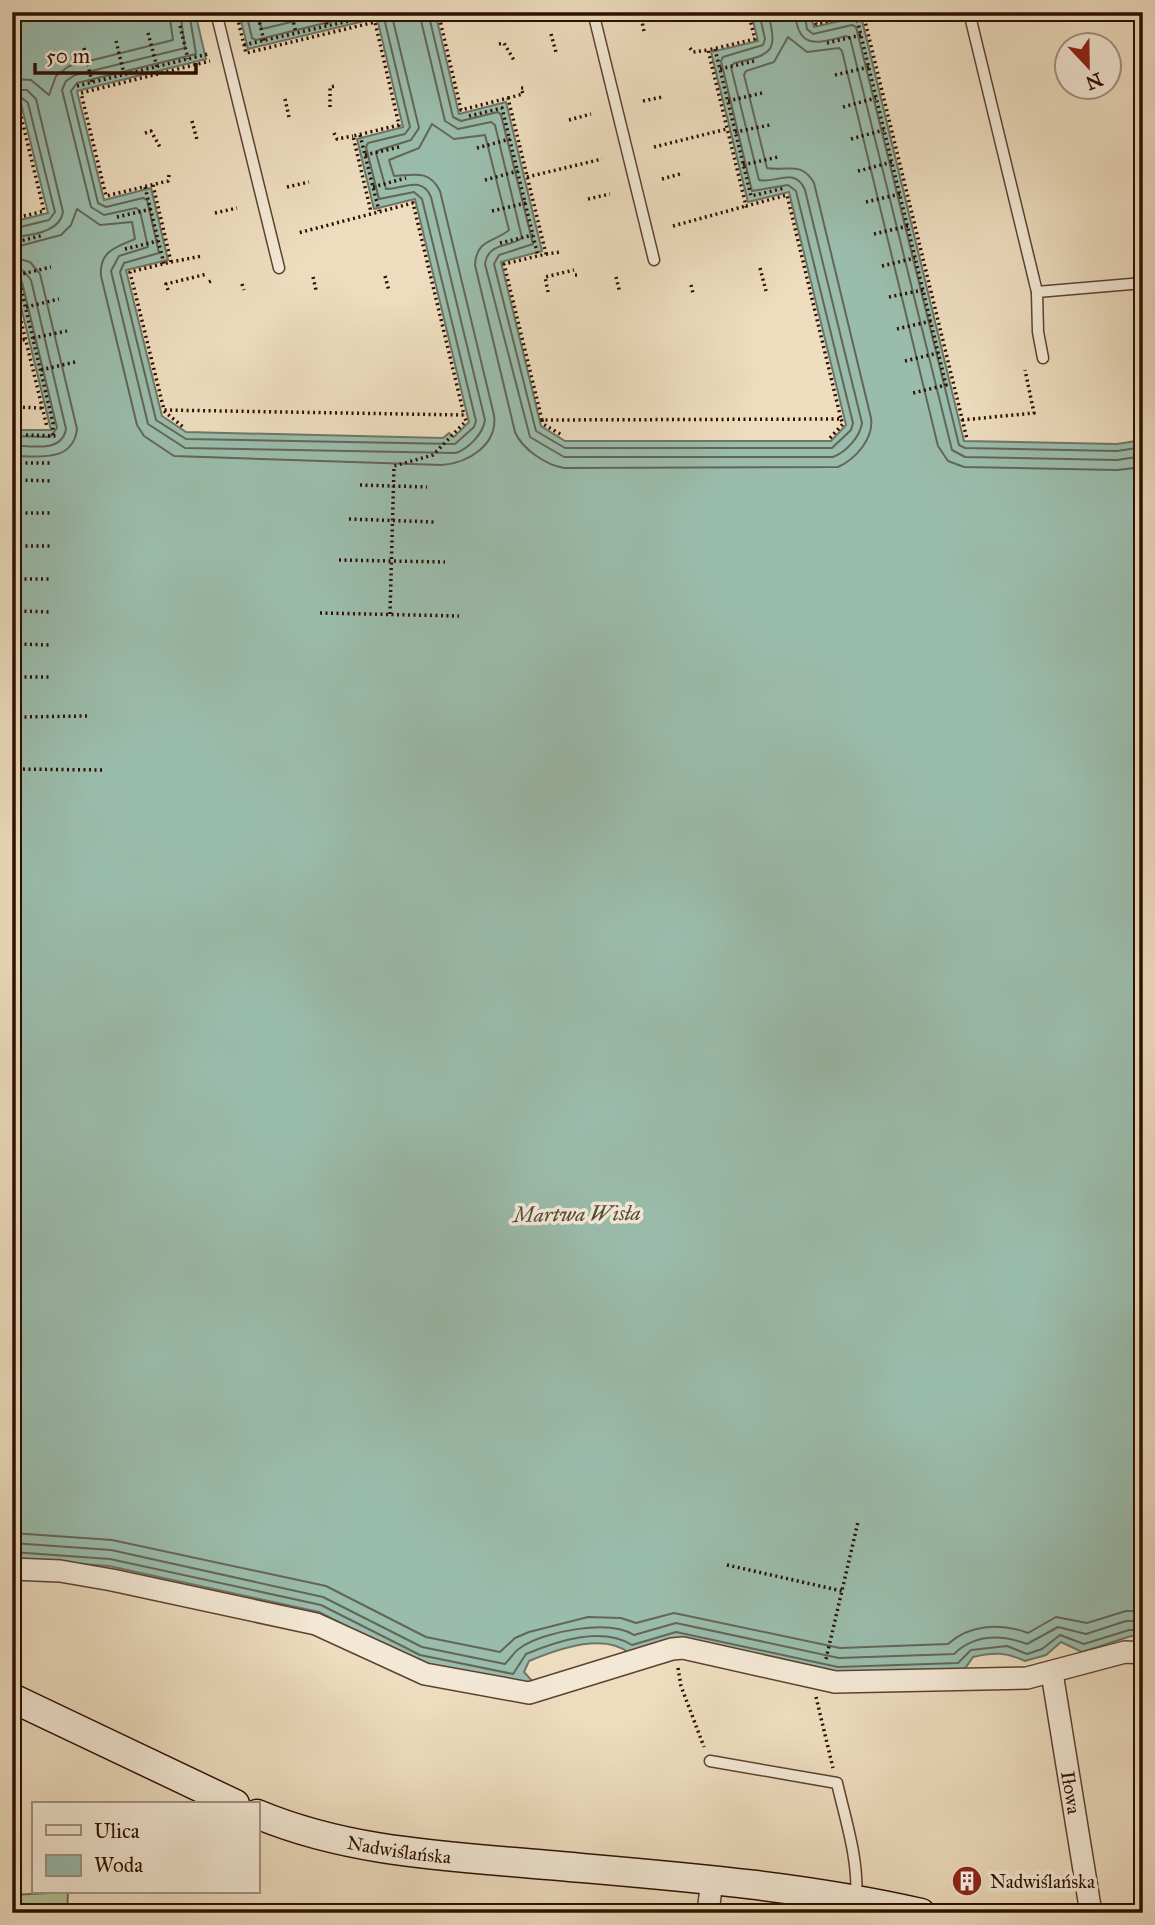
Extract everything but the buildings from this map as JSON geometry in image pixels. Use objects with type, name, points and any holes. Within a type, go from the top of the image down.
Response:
[{"type":"street","points":[[12,1569],[60,1571],[112,1580],[316,1624],[425,1674],[529,1693],[675,1649],[835,1682],[1027,1678],[1125,1652],[1143,1653]]},
{"type":"street","name":"Iłowa","points":[[1052,1673],[1091,1913]]},
{"type":"street","points":[[12,1698],[230,1802]]},
{"type":"street","name":"Nadwiślańska","points":[[259,1815],[308,1833],[372,1847],[712,1879],[856,1900],[921,1913]]},
{"type":"street","points":[[708,1913],[712,1879]]},
{"type":"lane","points":[[216,12],[279,268]]},
{"type":"lane","points":[[593,12],[654,260]]},
{"type":"lane","points":[[969,12],[1037,292],[1038,332],[1043,358]]},
{"type":"lane","points":[[1037,292],[1143,283]]},
{"type":"lane","points":[[710,1761],[837,1783],[858,1878],[856,1900]]},
{"type":"path","points":[[236,12],[245,55],[375,22],[400,125],[337,139],[334,133]]},
{"type":"path","points":[[257,12],[263,41]]},
{"type":"path","points":[[291,12],[296,33]]},
{"type":"path","points":[[324,12],[327,26]]},
{"type":"path","points":[[358,12],[359,18]]},
{"type":"path","points":[[438,12],[461,110],[501,104]]},
{"type":"path","points":[[639,12],[644,31]]},
{"type":"path","points":[[685,12],[686,21]]},
{"type":"path","points":[[690,48],[693,52],[715,50],[755,39],[748,12]]},
{"type":"path","points":[[814,12],[817,24],[864,13],[967,439]]},
{"type":"path","points":[[245,45],[375,15]]},
{"type":"path","points":[[856,16],[946,385],[913,393]]},
{"type":"path","points":[[180,26],[190,59]]},
{"type":"path","points":[[148,33],[157,67]]},
{"type":"path","points":[[827,43],[861,33]]},
{"type":"path","points":[[551,34],[556,52]]},
{"type":"path","points":[[116,41],[124,74]]},
{"type":"path","points":[[499,44],[504,43],[515,62]]},
{"type":"path","points":[[84,48],[92,82]]},
{"type":"path","points":[[708,50],[746,206]]},
{"type":"path","points":[[715,50],[752,200]]},
{"type":"path","points":[[77,86],[207,55]]},
{"type":"path","points":[[169,175],[168,181],[106,196],[81,93],[210,61]]},
{"type":"path","points":[[720,68],[754,61]]},
{"type":"path","points":[[835,75],[869,67]]},
{"type":"path","points":[[330,107],[330,87],[336,86]]},
{"type":"path","points":[[469,116],[523,94],[521,88],[524,88]]},
{"type":"path","points":[[728,101],[762,93]]},
{"type":"path","points":[[643,101],[662,97]]},
{"type":"path","points":[[508,98],[545,254]]},
{"type":"path","points":[[843,107],[876,98]]},
{"type":"path","points":[[285,99],[289,117]]},
{"type":"path","points":[[12,101],[20,100]]},
{"type":"path","points":[[501,104],[538,254]]},
{"type":"path","points":[[12,110],[19,108],[44,211],[12,219]]},
{"type":"path","points":[[569,120],[591,114]]},
{"type":"path","points":[[192,121],[197,140]]},
{"type":"path","points":[[736,132],[770,125]]},
{"type":"path","points":[[654,146],[727,128]]},
{"type":"path","points":[[851,139],[884,130]]},
{"type":"path","points":[[145,133],[151,131],[161,149]]},
{"type":"path","points":[[353,136],[371,213]]},
{"type":"path","points":[[360,136],[378,210]]},
{"type":"path","points":[[477,148],[510,139]]},
{"type":"path","points":[[365,154],[399,147]]},
{"type":"path","points":[[743,165],[778,157]]},
{"type":"path","points":[[527,177],[602,159]]},
{"type":"path","points":[[858,171],[892,162]]},
{"type":"path","points":[[485,180],[518,171]]},
{"type":"path","points":[[662,179],[680,174]]},
{"type":"path","points":[[373,187],[406,178]]},
{"type":"path","points":[[286,187],[309,182]]},
{"type":"path","points":[[153,185],[171,262]]},
{"type":"path","points":[[146,188],[163,262]]},
{"type":"path","points":[[673,226],[746,206],[752,200],[785,188]]},
{"type":"path","points":[[587,199],[610,194]]},
{"type":"path","points":[[866,202],[900,194]]},
{"type":"path","points":[[752,200],[787,195],[843,424],[830,438]]},
{"type":"path","points":[[298,233],[413,203],[466,421],[433,455],[394,466],[390,614]]},
{"type":"path","points":[[492,211],[526,203]]},
{"type":"path","points":[[117,217],[150,207]]},
{"type":"path","points":[[215,213],[237,208]]},
{"type":"path","points":[[874,234],[908,226]]},
{"type":"path","points":[[12,243],[44,235]]},
{"type":"path","points":[[500,243],[534,236]]},
{"type":"path","points":[[125,249],[159,243]]},
{"type":"path","points":[[12,251],[54,434],[26,435]]},
{"type":"path","points":[[560,252],[538,254],[504,264],[543,424],[562,435]]},
{"type":"path","points":[[183,427],[164,414],[130,272],[163,262],[202,256]]},
{"type":"path","points":[[882,265],[915,258]]},
{"type":"path","points":[[18,275],[51,267]]},
{"type":"path","points":[[760,268],[766,291]]},
{"type":"path","points":[[548,292],[545,277],[576,273]]},
{"type":"path","points":[[168,290],[166,284],[207,274]]},
{"type":"path","points":[[385,276],[389,290]]},
{"type":"path","points":[[313,277],[316,290]]},
{"type":"path","points":[[617,277],[620,293]]},
{"type":"path","points":[[12,284],[47,427]]},
{"type":"path","points":[[691,285],[693,293]]},
{"type":"path","points":[[890,298],[923,290]]},
{"type":"path","points":[[26,307],[59,299]]},
{"type":"path","points":[[897,329],[931,321]]},
{"type":"path","points":[[33,338],[67,331]]},
{"type":"path","points":[[12,343],[26,339]]},
{"type":"path","points":[[905,361],[938,353]]},
{"type":"path","points":[[41,370],[75,362]]},
{"type":"path","points":[[962,420],[1034,413],[1025,370]]},
{"type":"path","points":[[12,407],[42,408]]},
{"type":"path","points":[[19,407],[19,769]]},
{"type":"path","points":[[163,410],[464,415]]},
{"type":"path","points":[[542,420],[841,419]]},
{"type":"path","points":[[12,466],[53,463]]},
{"type":"path","points":[[19,480],[53,481]]},
{"type":"path","points":[[360,485],[427,487]]},
{"type":"path","points":[[12,499],[19,499]]},
{"type":"path","points":[[19,513],[53,513]]},
{"type":"path","points":[[349,520],[435,522]]},
{"type":"path","points":[[12,532],[19,532]]},
{"type":"path","points":[[19,546],[53,547]]},
{"type":"path","points":[[338,560],[445,562]]},
{"type":"path","points":[[12,565],[19,565]]},
{"type":"path","points":[[19,579],[52,579]]},
{"type":"path","points":[[12,597],[19,597]]},
{"type":"path","points":[[19,611],[52,612]]},
{"type":"path","points":[[320,612],[459,616]]},
{"type":"path","points":[[12,630],[19,630]]},
{"type":"path","points":[[19,644],[52,645]]},
{"type":"path","points":[[12,663],[19,663]]},
{"type":"path","points":[[19,677],[52,677]]},
{"type":"path","points":[[12,696],[19,696]]},
{"type":"path","points":[[19,718],[87,716]]},
{"type":"path","points":[[12,732],[19,732]]},
{"type":"path","points":[[12,769],[103,769]]},
{"type":"path","points":[[837,1783],[815,1699],[858,1522]]},
{"type":"path","points":[[727,1565],[842,1591]]},
{"type":"path","points":[[675,1649],[681,1686],[710,1761]]},
{"type":"shaded area","points":[[68,1894],[67,1913],[12,1913],[12,1895]]},
{"type":"water","name":"Martwa Wisła","points":[[12,12],[195,12],[206,59],[77,91],[104,200],[151,188],[168,260],[126,270],[162,416],[186,432],[443,438],[449,433],[454,437],[469,422],[415,199],[374,209],[357,139],[403,127],[377,18],[248,49],[239,12],[435,12],[459,114],[506,102],[542,251],[501,262],[541,426],[565,441],[831,441],[846,425],[789,192],[748,202],[711,52],[758,41],[751,12],[810,12],[814,27],[861,16],[964,441],[1117,444],[1143,440],[1143,1637],[1131,1636],[1082,1652],[1061,1642],[1046,1655],[1025,1661],[1005,1654],[980,1655],[973,1657],[964,1670],[838,1674],[629,1653],[619,1647],[594,1643],[566,1648],[529,1661],[524,1672],[534,1683],[529,1684],[417,1662],[319,1612],[109,1566],[12,1559],[12,430],[51,430],[12,270],[12,222],[48,213],[21,104],[12,106]]},
{"type":"place","name":"Nadwiślańska","points":[[967,1881]]}]
